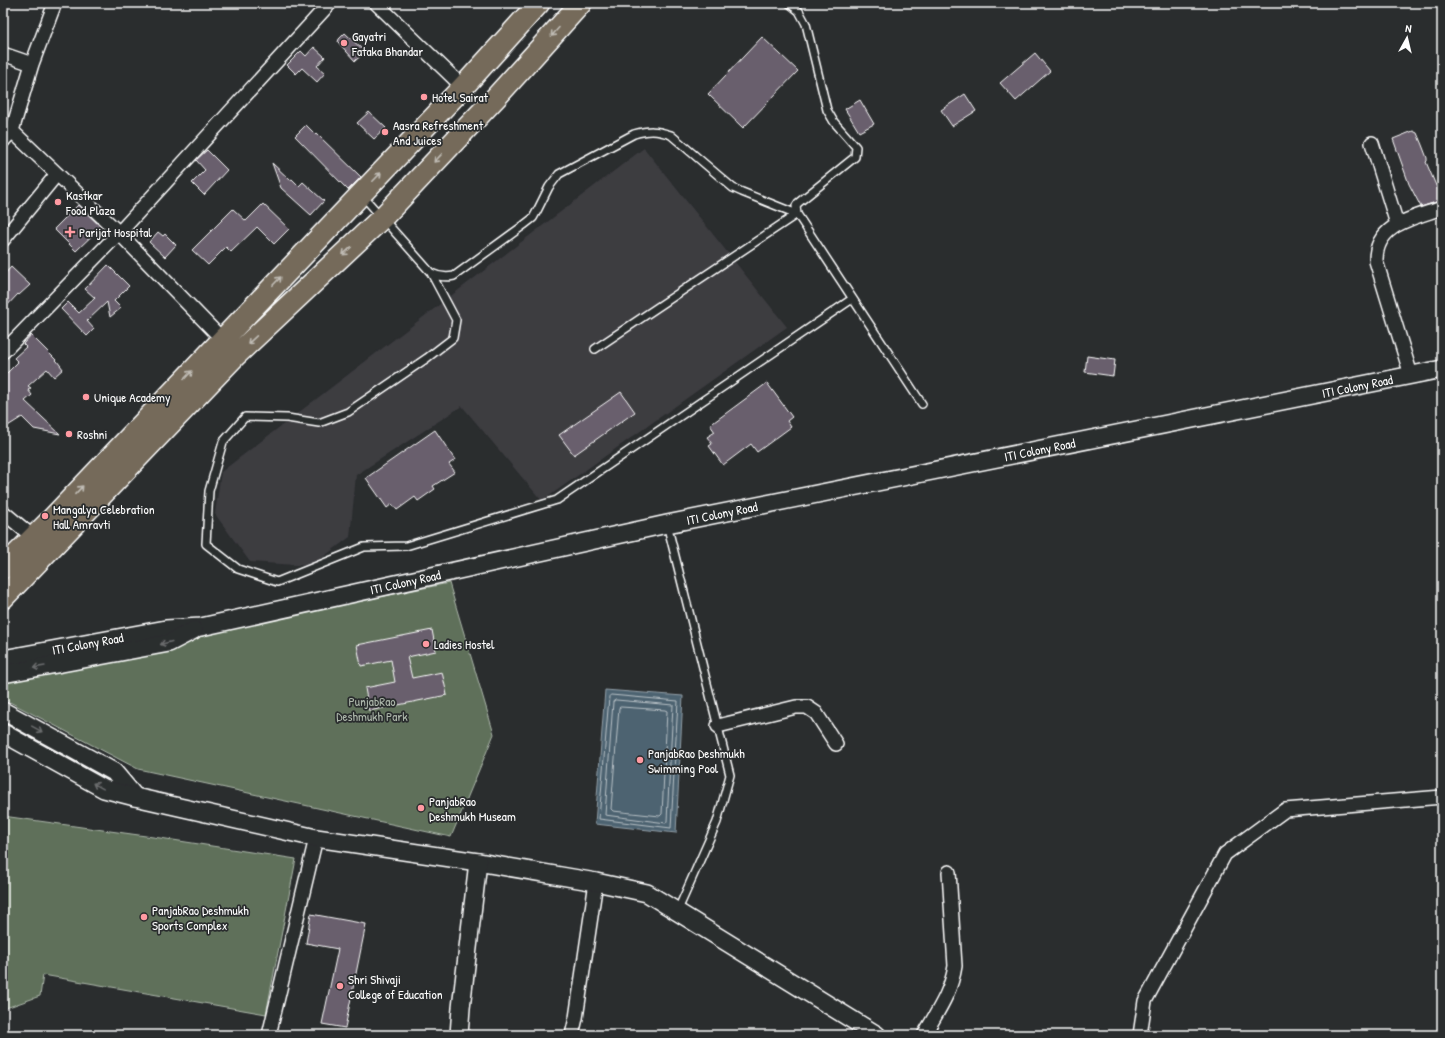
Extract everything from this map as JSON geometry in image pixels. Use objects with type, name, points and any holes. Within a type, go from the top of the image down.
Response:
[{"type":"main road","points":[[3,598],[56,528],[222,339],[463,87],[539,3]]},
{"type":"main road","points":[[3,568],[33,537],[56,528],[236,355],[383,217],[492,101],[581,3]]},
{"type":"street","points":[[3,352],[119,233],[330,3]]},
{"type":"street","points":[[376,3],[463,87]]},
{"type":"street","points":[[51,4],[32,64],[6,133],[57,174],[119,233],[222,339]]},
{"type":"street","points":[[3,54],[32,64]]},
{"type":"street","points":[[1372,143],[1397,224]]},
{"type":"street","points":[[3,240],[57,174]]},
{"type":"street","points":[[1411,375],[1376,261],[1376,252],[1381,238],[1397,224],[1442,208]]},
{"type":"street","name":"ITI Colony Road","points":[[3,659],[166,629],[202,626],[667,524],[1442,369]]},
{"type":"street","points":[[3,512],[33,537]]},
{"type":"street","points":[[3,674],[169,643],[202,626]]},
{"type":"street","points":[[718,726],[796,707],[807,707],[816,713],[836,744]]},
{"type":"street","points":[[3,711],[114,772],[135,797]]},
{"type":"street","points":[[3,733],[104,789],[135,797],[316,838],[478,862],[596,882],[647,893],[877,1035]]},
{"type":"street","points":[[1140,1035],[1145,1001],[1225,854],[1285,810],[1442,797]]},
{"type":"street","points":[[269,1035],[316,838]]},
{"type":"street","points":[[459,1035],[478,862]]},
{"type":"street","points":[[924,1035],[948,992],[954,973],[955,966],[949,872]]},
{"type":"street","points":[[572,1035],[576,1018],[596,882]]},
{"type":"lane","points":[[789,3],[799,11],[806,24],[827,110],[834,122],[856,147],[855,156],[798,203],[796,206],[797,214],[922,404]]},
{"type":"lane","points":[[431,273],[446,278],[454,276],[533,218],[549,187],[559,174],[634,134],[647,130],[658,131],[671,135],[734,188],[797,214]]},
{"type":"lane","points":[[361,194],[383,217],[431,273],[456,320],[453,338],[427,358],[348,412],[319,423],[287,418],[245,417],[223,442],[209,491],[206,544],[238,569],[277,582],[364,547],[406,546],[556,500],[852,299]]},
{"type":"lane","points":[[595,349],[797,214]]},
{"type":"lane","points":[[667,524],[730,775],[717,822],[677,912]]},
{"type":"shaded area","points":[[644,148],[787,327],[542,501],[462,406],[356,475],[350,537],[311,566],[250,562],[215,514],[221,472]]},
{"type":"green space","name":"PunjabRao Deshmukh Park","points":[[449,583],[494,734],[451,837],[138,769],[4,699],[3,697],[3,677],[6,672]]},
{"type":"green space","name":"PanjabRao Deshmukh Sports Complex","points":[[3,816],[296,859],[266,1014],[43,975],[40,996],[3,1009]]},
{"type":"water","name":"PanjabRao Deshmukh Swimming Pool","points":[[605,690],[683,696],[676,833],[595,824]]},
{"type":"building","points":[[345,33],[365,52],[355,61],[338,42]]},
{"type":"building","points":[[762,37],[798,71],[743,128],[708,94]]},
{"type":"building","points":[[314,47],[325,57],[317,66],[325,73],[317,82],[302,68],[296,74],[287,65],[301,51],[306,56]]},
{"type":"building","points":[[1035,53],[1050,71],[1016,101],[1000,83]]},
{"type":"building","points":[[965,94],[976,111],[952,126],[941,110]]},
{"type":"building","points":[[860,100],[874,124],[859,132],[845,109]]},
{"type":"building","points":[[369,112],[386,128],[374,139],[357,123]]},
{"type":"building","points":[[306,125],[361,177],[348,190],[295,136]]},
{"type":"building","points":[[1413,131],[1417,133],[1427,158],[1426,162],[1437,188],[1441,190],[1439,193],[1442,198],[1442,200],[1421,207],[1409,184],[1393,139]]},
{"type":"building","points":[[207,150],[227,170],[204,195],[192,183],[205,170],[196,160]]},
{"type":"building","points":[[272,163],[290,180],[292,179],[299,186],[303,182],[324,201],[311,215],[281,188]]},
{"type":"building","points":[[263,204],[289,229],[274,244],[257,227],[231,252],[226,247],[208,265],[192,250],[233,209],[246,221]]},
{"type":"building","points":[[78,205],[101,227],[76,251],[54,229]]},
{"type":"building","points":[[158,232],[163,236],[165,234],[176,245],[165,257],[149,242]]},
{"type":"building","points":[[108,265],[129,286],[114,301],[121,308],[110,317],[107,302],[87,321],[94,329],[87,336],[61,309],[68,302],[79,313],[95,298],[85,289]]},
{"type":"building","points":[[11,267],[30,285],[19,295],[18,294],[3,310],[3,276]]},
{"type":"building","points":[[31,335],[63,369],[54,377],[47,369],[28,386],[31,388],[28,390],[32,395],[25,401],[60,434],[34,429],[22,417],[3,429],[3,377],[18,362],[14,358],[26,347],[23,344]]},
{"type":"building","points":[[1087,356],[1115,360],[1113,376],[1085,372]]},
{"type":"building","points":[[767,383],[792,417],[787,421],[791,427],[757,452],[751,444],[723,465],[709,446],[712,444],[707,437],[715,432],[710,425]]},
{"type":"building","points":[[621,392],[635,412],[574,455],[559,435]]},
{"type":"building","points":[[435,430],[455,460],[449,464],[455,472],[433,486],[435,489],[418,501],[415,497],[397,510],[392,504],[387,508],[366,478]]},
{"type":"building","points":[[432,630],[436,651],[407,657],[412,678],[442,672],[447,695],[369,711],[365,688],[395,682],[391,660],[361,666],[357,645]]},
{"type":"building","points":[[311,914],[366,924],[345,1028],[322,1024],[338,949],[306,943]]},
{"type":"place","name":"Gayatri Fataka Bhandar","points":[[344,43]]},
{"type":"place","name":"Hotel Sairat","points":[[424,97]]},
{"type":"place","name":"Aasra Refreshment And Juices","points":[[385,132]]},
{"type":"place","name":"Kastkar Food Plaza","points":[[58,202]]},
{"type":"place","name":"Parijat Hospital","points":[[70,232]]},
{"type":"place","name":"Unique Academy","points":[[86,397]]},
{"type":"place","name":"Roshni","points":[[69,434]]},
{"type":"place","name":"Mangalya Celebration Hall Amravti","points":[[45,516]]},
{"type":"place","name":"Ladies Hostel","points":[[426,644]]},
{"type":"place","name":"PanjabRao Deshmukh Swimming Pool","points":[[640,760]]},
{"type":"place","name":"PanjabRao Deshmukh Museam","points":[[421,808]]},
{"type":"place","name":"PanjabRao Deshmukh Sports Complex","points":[[144,917]]},
{"type":"place","name":"Shri Shivaji College of Education","points":[[340,986]]}]
